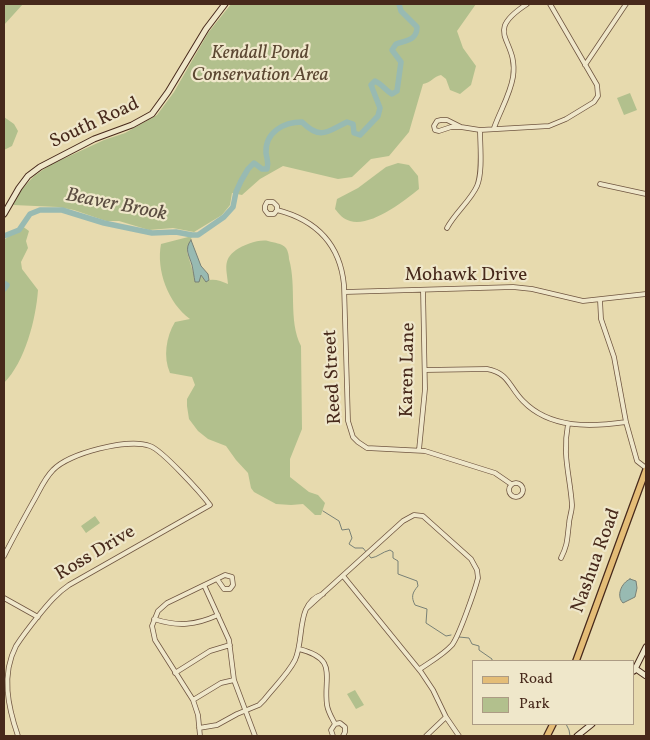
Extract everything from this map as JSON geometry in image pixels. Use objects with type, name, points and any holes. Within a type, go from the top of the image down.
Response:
[{"type":"main road","name":"Nashua Road","points":[[576,660],[646,469]]},
{"type":"street","name":"South Road","points":[[4,214],[28,176],[40,167],[84,144],[132,125],[152,114],[168,92],[206,29],[225,4]]},
{"type":"street","points":[[494,128],[510,89],[513,74],[511,52],[503,33],[503,28],[512,14],[526,4]]},
{"type":"street","points":[[461,127],[452,121],[444,120],[437,121],[434,126],[435,130],[439,132],[451,127],[480,130],[549,126],[594,102],[599,94],[597,85],[550,4]]},
{"type":"street","points":[[586,65],[626,4]]},
{"type":"street","points":[[447,228],[477,186],[480,160],[480,130]]},
{"type":"street","points":[[600,184],[646,194]]},
{"type":"street","name":"Reed Street","points":[[277,210],[311,224],[329,242],[341,264],[345,292],[348,422],[351,433],[358,442],[371,449],[419,450],[492,471],[511,484]]},
{"type":"street","name":"Mohawk Drive","points":[[345,292],[520,288],[578,301],[646,294]]},
{"type":"street","name":"Karen Lane","points":[[419,450],[425,370],[423,290]]},
{"type":"street","points":[[600,300],[601,320],[614,357],[626,422],[637,460],[646,469]]},
{"type":"street","points":[[425,370],[494,370],[506,378],[521,399],[544,415],[568,424],[591,426],[626,422]]},
{"type":"street","points":[[561,558],[568,543],[572,509],[565,462],[565,440],[568,424]]},
{"type":"street","name":"Ross Drive","points":[[4,556],[45,481],[54,469],[66,460],[98,448],[136,444],[153,447],[162,454],[210,505],[69,585],[59,592],[38,617],[15,648],[8,670],[8,700],[18,736]]},
{"type":"street","points":[[200,728],[214,727],[258,705],[264,700],[292,664],[299,649],[302,619],[307,608],[315,599],[344,577],[407,518],[420,515],[428,519],[468,555],[477,570],[477,582],[454,641],[443,653],[420,669]]},
{"type":"street","points":[[200,736],[200,728],[193,700],[155,640],[152,626],[154,619],[163,606],[204,585],[225,575],[230,575],[234,580],[233,585],[229,589],[224,589],[217,579]]},
{"type":"street","points":[[344,577],[420,669],[446,717],[459,736]]},
{"type":"street","points":[[204,585],[230,645],[234,680],[255,736]]},
{"type":"street","points":[[4,598],[38,617]]},
{"type":"street","points":[[154,619],[180,625],[191,624],[218,615]]},
{"type":"street","points":[[176,673],[210,651],[230,645]]},
{"type":"street","points":[[646,647],[635,670],[646,676]]},
{"type":"street","points":[[299,649],[316,656],[326,669],[328,680],[327,704],[335,724]]},
{"type":"street","points":[[193,700],[221,683],[234,680]]},
{"type":"street","points":[[426,736],[446,717]]},
{"type":"street","points":[[333,736],[331,730],[335,724]]},
{"type":"street","points":[[335,724],[345,727],[343,736]]},
{"type":"street","points":[[577,736],[591,725]]},
{"type":"green space","points":[[4,4],[23,4],[4,25]]},
{"type":"green space","name":"Kendall Pond Conservation Area","points":[[231,4],[476,4],[457,31],[463,48],[476,66],[471,85],[460,94],[450,90],[446,79],[441,75],[423,84],[409,132],[389,156],[371,159],[352,177],[338,179],[283,166],[260,179],[242,195],[232,193],[230,205],[222,215],[194,232],[173,228],[149,230],[119,221],[106,221],[74,210],[58,207],[13,205],[22,189],[34,176],[50,165],[104,140],[125,133],[157,115],[174,92],[208,33]]},
{"type":"green space","points":[[630,93],[637,110],[624,115],[617,98]]},
{"type":"green space","points":[[4,117],[14,124],[18,131],[12,146],[4,150]]},
{"type":"green space","points":[[398,163],[409,165],[418,176],[419,189],[386,212],[367,220],[350,221],[345,219],[335,209],[337,199],[358,188],[386,167]]},
{"type":"green space","points":[[22,226],[29,231],[26,241],[28,248],[21,262],[22,269],[38,290],[37,301],[28,340],[18,364],[4,383],[4,240]]},
{"type":"green space","points":[[192,236],[187,252],[193,272],[201,275],[206,281],[214,280],[228,284],[227,261],[236,250],[247,244],[268,241],[280,244],[287,249],[291,270],[295,325],[301,346],[302,429],[290,459],[290,477],[309,492],[318,495],[325,503],[321,515],[315,515],[303,504],[276,504],[254,492],[251,488],[248,473],[226,446],[208,439],[198,431],[189,419],[187,399],[195,385],[192,377],[170,373],[166,354],[169,334],[175,322],[190,319],[175,304],[165,285],[160,264],[160,254],[161,244]]},
{"type":"green space","points":[[95,516],[100,523],[86,533],[81,526]]},
{"type":"green space","points":[[355,690],[364,705],[356,709],[347,694]]},
{"type":"water","points":[[191,240],[201,266],[208,274],[209,280],[206,282],[201,275],[199,282],[195,282],[187,249]]},
{"type":"water","points":[[630,579],[636,581],[635,597],[623,603],[620,597],[620,590],[624,583]]},
{"type":"waterway","name":"Beaver Brook","points":[[4,236],[19,230],[30,214],[40,210],[62,210],[104,223],[152,233],[176,232],[198,235],[224,217],[233,207],[236,192],[241,181],[254,163],[262,169],[267,169],[266,153],[269,139],[282,126],[302,122],[320,133],[329,131],[347,122],[353,124],[354,133],[360,135],[378,116],[380,108],[371,85],[375,81],[392,94],[397,91],[401,62],[392,50],[396,44],[413,37],[417,31],[417,27],[401,11],[399,4]]},
{"type":"waterway","name":"Beaver Brook","points":[[4,283],[7,285],[4,289]]},
{"type":"waterway","points":[[323,511],[339,521],[342,530],[349,529],[352,538],[349,544],[355,548],[363,548],[371,558],[390,550],[393,552],[393,558],[398,561],[398,574],[417,581],[418,586],[413,593],[413,600],[415,605],[427,609],[426,623],[446,636],[451,635]]},
{"type":"waterway","points":[[459,637],[469,638],[472,644],[479,646],[479,650],[492,660]]},
{"type":"waterway","points":[[566,725],[570,736]]}]
